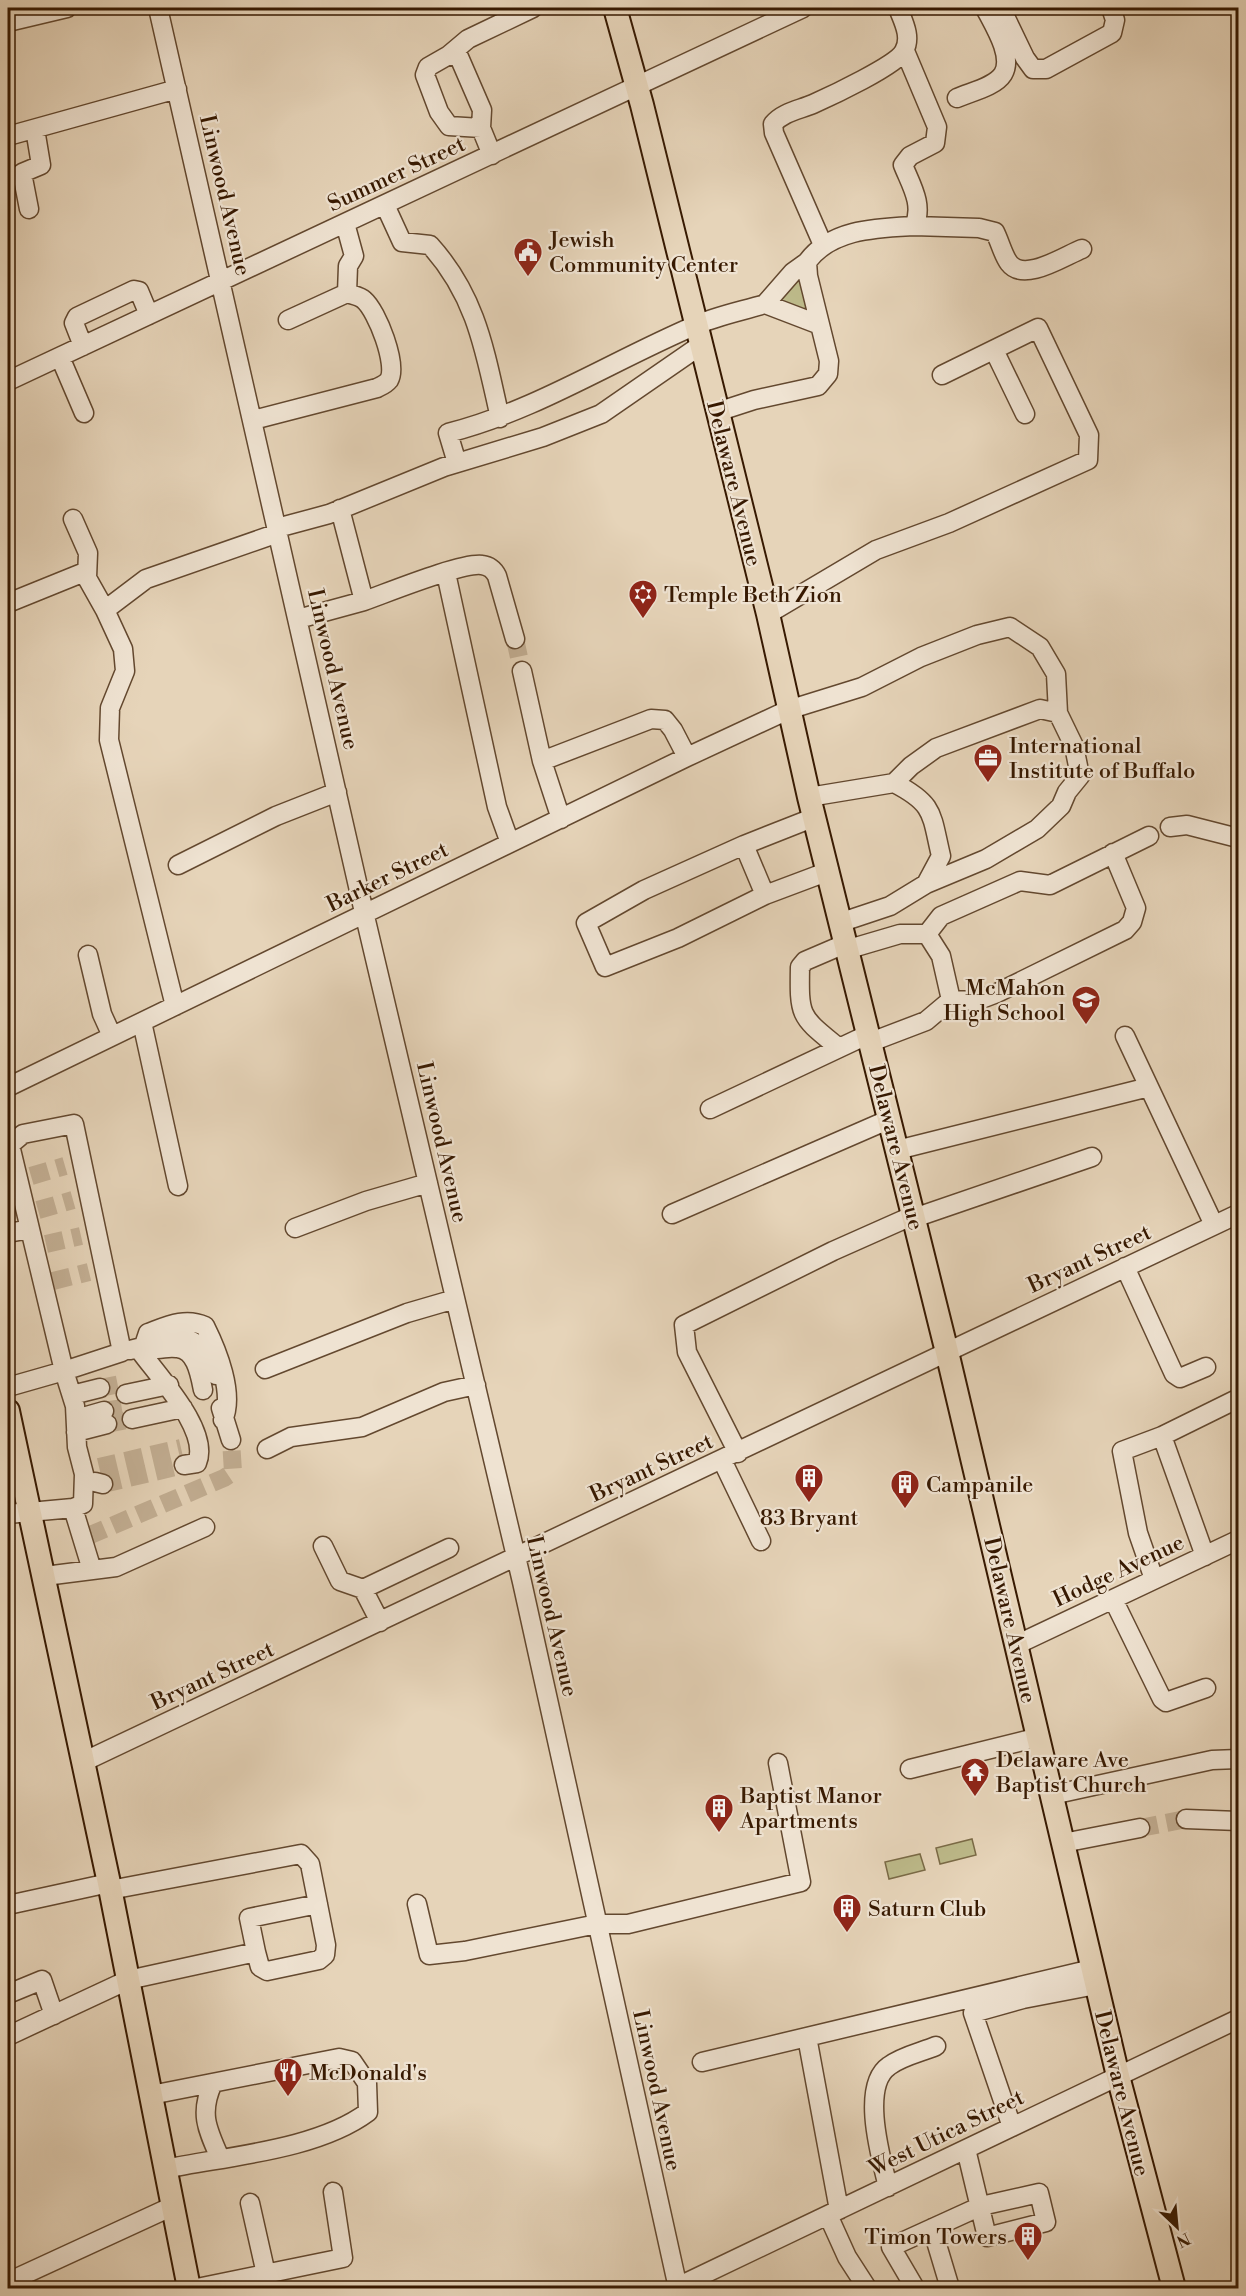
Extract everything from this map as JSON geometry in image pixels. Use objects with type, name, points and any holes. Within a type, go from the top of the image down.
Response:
[{"type":"main road","name":"Delaware Avenue","points":[[615,8],[637,87],[768,614],[788,710],[846,938],[1018,1644],[1094,1977],[1174,2289]]},
{"type":"main road","points":[[8,1412],[110,1887],[189,2289]]},
{"type":"street","points":[[8,22],[67,8]]},
{"type":"street","name":"Linwood Avenue","points":[[158,8],[365,914],[516,1558],[677,2288]]},
{"type":"street","points":[[481,128],[449,126],[439,112],[425,75],[428,67],[449,55],[468,39],[533,8]]},
{"type":"street","name":"Summer Street","points":[[8,381],[803,8]]},
{"type":"street","points":[[898,8],[908,35],[905,51],[937,127],[935,143],[910,156],[903,165],[917,199],[919,215],[914,226]]},
{"type":"street","points":[[957,98],[993,82],[1002,75],[1006,64],[998,35],[985,8]]},
{"type":"street","points":[[1001,8],[1025,58],[1033,69],[1046,69],[1112,33],[1115,20],[1111,8]]},
{"type":"street","points":[[823,245],[774,133],[773,124],[779,117],[813,104],[892,64],[905,51]]},
{"type":"street","points":[[449,55],[459,57],[482,110],[481,128],[492,155]]},
{"type":"street","points":[[8,136],[177,89]]},
{"type":"street","points":[[29,209],[22,173],[41,165],[35,129]]},
{"type":"street","points":[[385,205],[402,242],[430,245],[448,265],[462,288],[479,327],[500,418]]},
{"type":"street","points":[[345,224],[354,256],[348,266],[347,293]]},
{"type":"street","points":[[457,463],[448,433],[500,418],[699,335],[765,304],[793,272],[807,262],[823,245],[873,228],[914,226],[979,228],[996,232],[1009,263],[1017,270],[1030,272],[1082,249]]},
{"type":"street","points":[[717,412],[754,400],[818,386],[828,374],[829,361],[808,276],[807,262]]},
{"type":"street","points":[[83,346],[74,323],[76,317],[134,290],[139,291],[149,315]]},
{"type":"street","points":[[253,420],[377,388],[388,382],[391,372],[389,351],[373,311],[363,299],[347,293],[288,320]]},
{"type":"street","points":[[765,304],[820,324]]},
{"type":"street","points":[[768,614],[876,550],[949,523],[1088,460],[1089,435],[1038,328],[942,375]]},
{"type":"street","points":[[105,610],[146,579],[340,509],[457,463],[543,437],[601,414],[646,385],[699,335]]},
{"type":"street","points":[[994,350],[1025,414]]},
{"type":"street","points":[[60,357],[84,413]]},
{"type":"street","points":[[340,509],[364,601]]},
{"type":"street","points":[[73,519],[88,553],[87,578],[123,649],[125,671],[110,708],[109,740],[175,1006]]},
{"type":"street","points":[[298,619],[364,601],[446,573],[482,565],[492,569],[500,585],[515,639]]},
{"type":"street","points":[[8,603],[87,571]]},
{"type":"street","points":[[446,573],[497,807],[503,831],[510,843]]},
{"type":"street","name":"Barker Street","points":[[8,1087],[687,757],[788,710],[862,687],[921,657],[977,635],[1010,627],[1040,647],[1056,674],[1058,713]]},
{"type":"street","points":[[522,671],[542,761],[561,819]]},
{"type":"street","points":[[829,871],[765,895],[678,938],[605,967],[586,923],[644,890],[744,845],[812,808],[894,783],[911,766],[936,748],[1040,709],[1058,713],[1074,746],[1080,776],[1067,792],[1061,806],[1037,829],[986,859],[926,884],[890,906],[846,938],[805,961],[800,967],[799,1002],[803,1016],[838,1048]]},
{"type":"street","points":[[542,761],[651,719],[665,720],[674,730],[687,757]]},
{"type":"street","points":[[894,783],[917,795],[930,808],[941,856],[926,884]]},
{"type":"street","points":[[178,865],[276,816],[337,792]]},
{"type":"street","points":[[1170,827],[1187,825],[1239,838]]},
{"type":"street","points":[[927,934],[941,916],[1020,881],[1050,885],[1149,836]]},
{"type":"street","points":[[744,845],[765,895]]},
{"type":"street","points":[[710,1109],[838,1048],[926,1021],[951,1000],[976,1001],[997,993],[1125,930],[1132,922],[1136,909],[1113,853]]},
{"type":"street","points":[[846,938],[927,934]]},
{"type":"street","points":[[927,934],[941,956],[951,1000]]},
{"type":"street","points":[[88,956],[102,1014],[112,1036]]},
{"type":"street","points":[[142,1022],[178,1186]]},
{"type":"street","points":[[1125,1036],[1214,1225]]},
{"type":"street","points":[[897,1150],[1149,1087]]},
{"type":"street","points":[[672,1214],[890,1119]]},
{"type":"street","points":[[92,1570],[78,1504],[93,1475],[64,1371],[24,1177],[10,1145],[23,1134],[74,1124],[73,1165],[97,1270],[135,1348],[172,1391],[190,1455]]},
{"type":"street","points":[[761,1541],[687,1352],[684,1325],[833,1251],[914,1217],[1092,1157]]},
{"type":"street","points":[[295,1228],[366,1201],[428,1183]]},
{"type":"street","name":"Bryant Street","points":[[83,1762],[1239,1214]]},
{"type":"street","points":[[8,1233],[35,1229]]},
{"type":"street","points":[[1125,1267],[1174,1374],[1180,1378],[1206,1367]]},
{"type":"street","points":[[265,1369],[407,1313],[455,1299]]},
{"type":"street","points":[[8,1387],[170,1336],[182,1335],[195,1341],[214,1366],[223,1420],[231,1440]]},
{"type":"street","points":[[135,1348],[156,1351],[177,1347],[189,1353],[199,1370],[204,1394],[213,1414],[223,1420]]},
{"type":"street","points":[[267,1449],[291,1437],[362,1427],[444,1392],[476,1385]]},
{"type":"street","points":[[172,1391],[128,1401],[172,1391]]},
{"type":"street","points":[[1154,1580],[1138,1533],[1122,1451],[1162,1436],[1235,1400]]},
{"type":"street","points":[[75,1413],[103,1406],[75,1413]]},
{"type":"street","points":[[1162,1436],[1205,1556]]},
{"type":"street","points":[[8,1514],[78,1504]]},
{"type":"street","points":[[45,1576],[117,1567],[205,1527]]},
{"type":"street","name":"Hodge Avenue","points":[[1018,1644],[1239,1540]]},
{"type":"street","points":[[323,1546],[340,1581],[363,1589],[380,1622]]},
{"type":"street","points":[[363,1589],[449,1548]]},
{"type":"street","points":[[1113,1599],[1162,1699],[1166,1702],[1174,1701],[1206,1688]]},
{"type":"street","points":[[910,1769],[1039,1737]]},
{"type":"street","points":[[1052,1795],[1212,1760],[1239,1759]]},
{"type":"street","points":[[417,1904],[429,1955],[465,1951],[597,1924],[628,1924],[801,1882],[778,1763]]},
{"type":"street","points":[[1186,1819],[1239,1821]]},
{"type":"street","points":[[1063,1844],[1140,1828]]},
{"type":"street","points":[[8,1905],[296,1853],[305,1856],[310,1863],[318,1904],[326,1945],[323,1958],[267,1971],[260,1968],[249,1918],[318,1904]]},
{"type":"street","points":[[8,2036],[128,1980],[255,1952]]},
{"type":"street","points":[[702,2062],[807,2037],[1094,1977]]},
{"type":"street","points":[[1012,2127],[973,2013],[1094,1977]]},
{"type":"street","points":[[8,1994],[42,1980],[54,2014]]},
{"type":"street","name":"West Utica Street","points":[[677,2288],[1239,2019]]},
{"type":"street","points":[[807,2037],[834,2213],[847,2257],[867,2289]]},
{"type":"street","points":[[888,2187],[873,2114],[879,2075],[889,2065],[936,2046]]},
{"type":"street","points":[[151,2095],[339,2058],[352,2061],[367,2083],[368,2112],[348,2127],[317,2139],[165,2169]]},
{"type":"street","points":[[213,2083],[206,2099],[205,2110],[207,2127],[220,2158]]},
{"type":"street","points":[[915,2289],[891,2247],[981,2206],[966,2149]]},
{"type":"street","points":[[197,2289],[343,2258],[333,2192]]},
{"type":"street","points":[[250,2203],[266,2274]]},
{"type":"street","points":[[8,2282],[173,2206]]},
{"type":"street","points":[[932,2228],[950,2289]]},
{"type":"shaded area","points":[[797,279],[801,283],[806,307],[803,311],[779,302],[780,296]]},
{"type":"shaded area","points":[[972,1839],[976,1855],[940,1864],[936,1848]]},
{"type":"shaded area","points":[[920,1854],[925,1870],[889,1879],[885,1862]]},
{"type":"tunnel","points":[[515,639],[522,671]]},
{"type":"tunnel","points":[[31,1176],[65,1166]]},
{"type":"tunnel","points":[[38,1210],[73,1200]]},
{"type":"tunnel","points":[[46,1244],[81,1236]]},
{"type":"tunnel","points":[[53,1281],[89,1272]]},
{"type":"tunnel","points":[[100,1388],[125,1383]]},
{"type":"tunnel","points":[[104,1411],[129,1407]]},
{"type":"tunnel","points":[[107,1424],[132,1419]]},
{"type":"tunnel","points":[[88,1536],[224,1478],[233,1472],[231,1440]]},
{"type":"tunnel","points":[[99,1467],[181,1448]]},
{"type":"tunnel","points":[[103,1484],[184,1465]]},
{"type":"tunnel","points":[[1140,1828],[1186,1819]]},
{"type":"place","name":"Jewish Community Center","points":[[528,278]]},
{"type":"place","name":"Temple Beth Zion","points":[[643,620]]},
{"type":"place","name":"International Institute of Buffalo","points":[[988,784]]},
{"type":"place","name":"McMahon High School","points":[[1086,1026]]},
{"type":"place","name":"83 Bryant","points":[[809,1504]]},
{"type":"place","name":"Campanile","points":[[905,1510]]},
{"type":"place","name":"Delaware Ave Baptist Church","points":[[975,1798]]},
{"type":"place","name":"Baptist Manor Apartments","points":[[719,1834]]},
{"type":"place","name":"Saturn Club","points":[[847,1934]]},
{"type":"place","name":"McDonald's","points":[[288,2098]]},
{"type":"place","name":"Timon Towers","points":[[1028,2262]]}]
